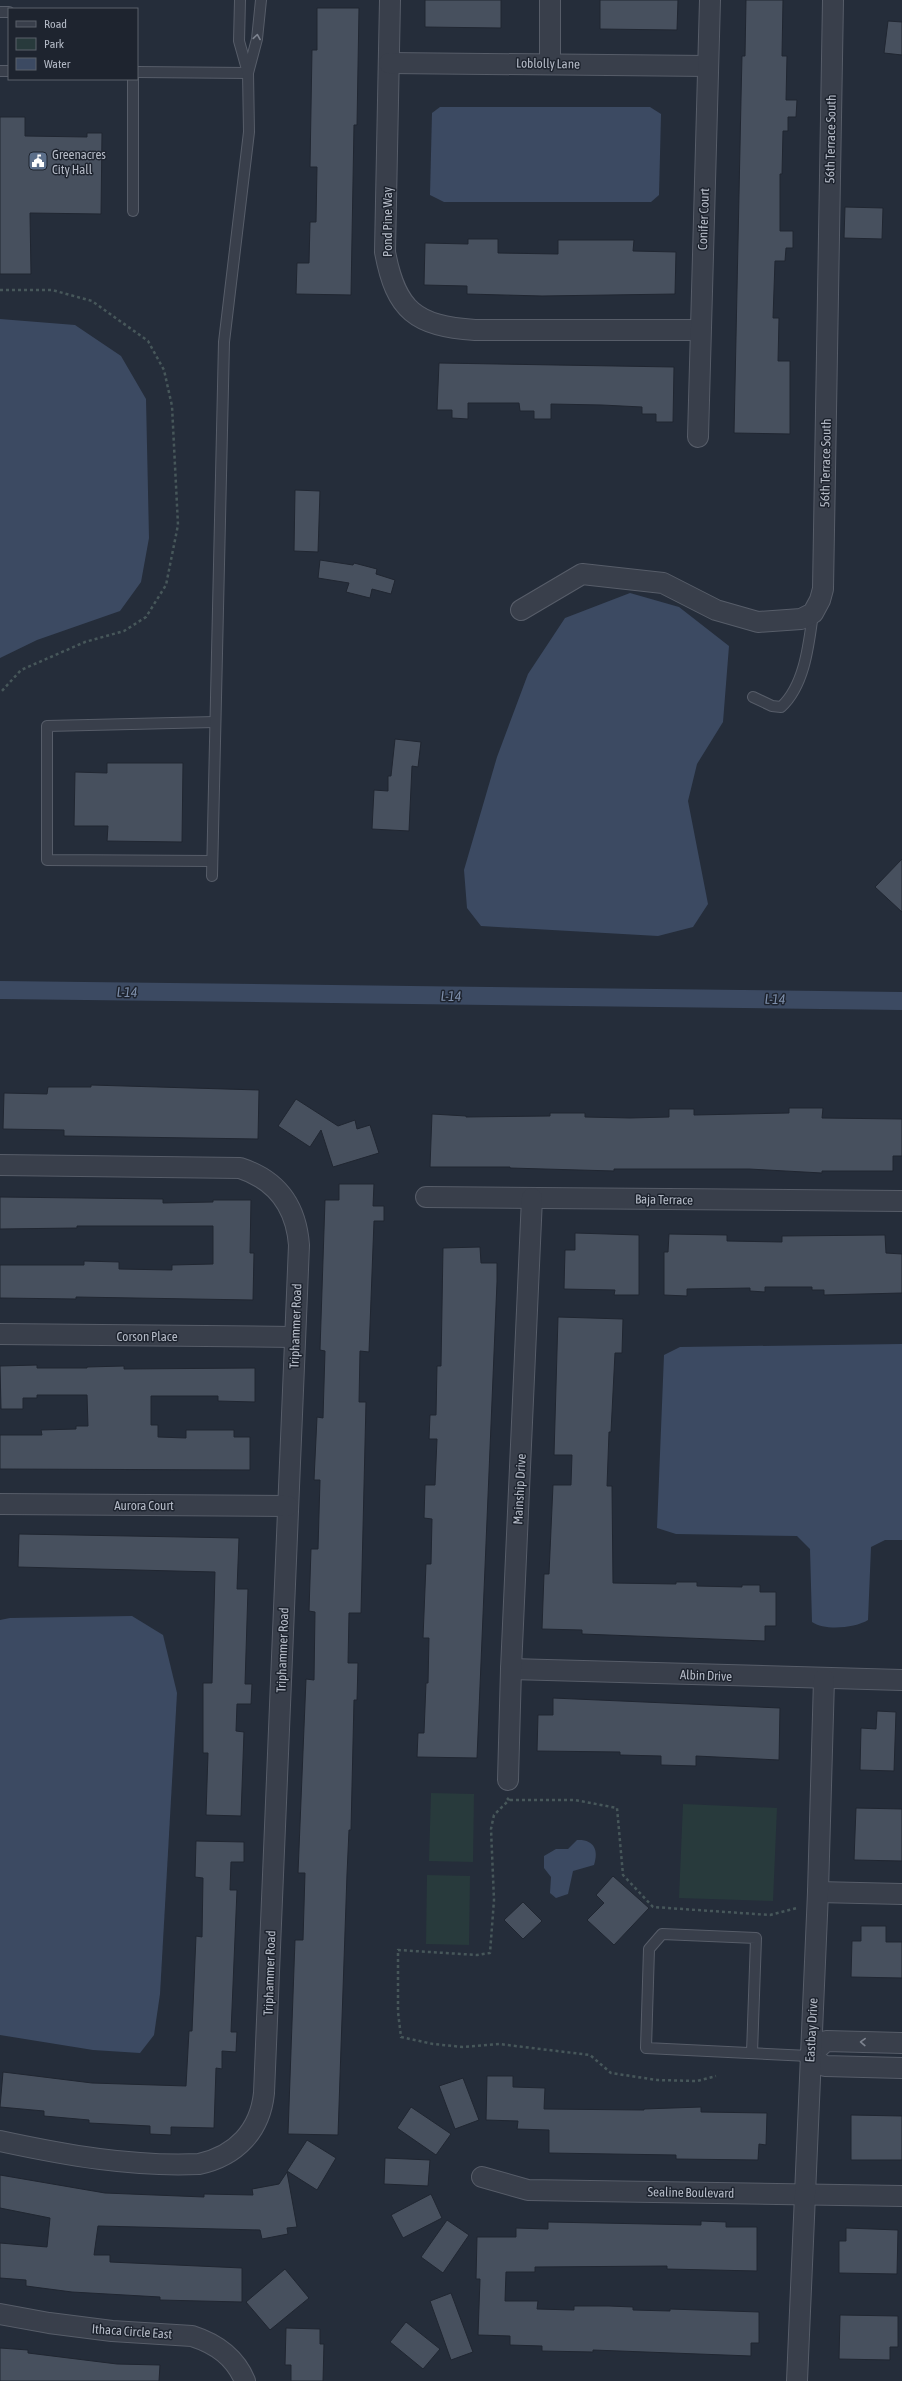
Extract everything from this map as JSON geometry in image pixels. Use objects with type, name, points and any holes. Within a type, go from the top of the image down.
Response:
[{"type":"street","name":"Pond Pine Way","points":[[390,0],[385,252],[389,277],[397,297],[422,320],[448,328],[474,330],[700,330]]},
{"type":"street","points":[[550,0],[550,63]]},
{"type":"street","name":"Conifer Court","points":[[698,437],[710,0]]},
{"type":"street","name":"56th Terrace South","points":[[813,613],[820,600],[823,589],[833,0]]},
{"type":"street","name":"Loblolly Lane","points":[[389,62],[708,66]]},
{"type":"street","points":[[521,610],[582,574],[663,583],[716,610],[758,622],[801,619],[813,613]]},
{"type":"street","name":"Triphammer Road","points":[[0,1165],[227,1167],[252,1172],[264,1178],[283,1196],[290,1207],[298,1232],[264,2085],[263,2106],[259,2119],[244,2141],[235,2150],[212,2162],[199,2164],[112,2160],[54,2152],[0,2141]]},
{"type":"street","name":"Baja Terrace","points":[[426,1197],[902,1201]]},
{"type":"street","name":"Mainship Drive","points":[[506,1788],[532,1198]]},
{"type":"street","name":"Corson Place","points":[[0,1334],[295,1337]]},
{"type":"street","name":"Aurora Court","points":[[0,1504],[288,1506]]},
{"type":"street","name":"Albin Drive","points":[[511,1669],[902,1680]]},
{"type":"street","name":"Eastbay Drive","points":[[797,2381],[809,2056],[818,1892],[824,1679]]},
{"type":"street","points":[[818,1892],[902,1894]]},
{"type":"street","points":[[902,2043],[826,2041],[809,2056],[825,2066],[902,2068]]},
{"type":"street","name":"Sealine Boulevard","points":[[482,2177],[528,2190],[902,2196]]},
{"type":"street","name":"Ithaca Circle East","points":[[0,2314],[49,2323],[112,2331],[192,2336],[216,2346],[227,2354],[236,2364],[245,2381]]},
{"type":"lane","points":[[212,876],[224,342],[249,132],[248,73],[239,41],[240,0]]},
{"type":"lane","points":[[248,73],[257,39],[261,0]]},
{"type":"lane","points":[[138,72],[248,73]]},
{"type":"lane","points":[[133,80],[133,211]]},
{"type":"lane","points":[[754,697],[772,706],[781,707],[787,701],[804,661],[813,613]]},
{"type":"lane","points":[[212,861],[47,860],[47,726],[215,722]]},
{"type":"lane","points":[[752,2053],[756,1938],[662,1934],[649,1949],[646,2048],[809,2056]]},
{"type":"path","points":[[0,290],[52,290],[92,301],[148,341],[164,370],[172,406],[178,525],[166,585],[146,617],[124,631],[85,642],[21,670],[0,693]]},
{"type":"path","points":[[506,1788],[509,1800]]},
{"type":"path","points":[[716,2076],[697,2081],[657,2080],[611,2073],[590,2055],[499,2044],[463,2047],[440,2045],[401,2037],[398,2012],[398,1950],[477,1955],[490,1953],[494,1900],[491,1829],[494,1815],[509,1800],[575,1800],[617,1808],[623,1875],[653,1906],[770,1915],[797,1908]]},
{"type":"green space","points":[[431,1793],[474,1794],[473,1862],[429,1861]]},
{"type":"green space","points":[[683,1804],[777,1808],[773,1901],[679,1898]]},
{"type":"green space","points":[[427,1875],[470,1876],[469,1945],[426,1944]]},
{"type":"water","points":[[440,107],[650,107],[661,114],[659,195],[651,202],[444,202],[430,195],[432,113]]},
{"type":"water","points":[[0,319],[75,325],[121,356],[146,399],[149,538],[141,582],[120,611],[37,640],[0,658]]},
{"type":"water","points":[[630,593],[679,607],[729,646],[723,722],[697,764],[688,801],[708,904],[693,927],[658,936],[481,926],[467,908],[464,870],[497,757],[528,674],[565,618]]},
{"type":"water","points":[[902,1344],[902,1540],[885,1540],[871,1547],[868,1620],[848,1627],[824,1627],[812,1622],[810,1549],[797,1536],[676,1534],[657,1528],[664,1355],[680,1347]]},
{"type":"water","points":[[132,1616],[163,1635],[177,1693],[160,1994],[154,2035],[140,2053],[93,2050],[0,2035],[0,1620],[10,1618]]},
{"type":"water","points":[[577,1840],[588,1841],[594,1846],[596,1855],[594,1865],[573,1871],[568,1894],[556,1898],[550,1893],[551,1877],[544,1868],[544,1856],[556,1849],[568,1849]]},
{"type":"building","points":[[425,0],[501,0],[501,28],[425,27]]},
{"type":"building","points":[[600,0],[678,0],[677,30],[600,29]]},
{"type":"building","points":[[746,0],[783,0],[782,56],[787,56],[786,100],[797,100],[796,117],[788,117],[788,131],[783,131],[782,174],[780,174],[780,231],[793,231],[793,248],[786,248],[785,261],[775,261],[773,318],[779,318],[778,361],[790,361],[790,434],[734,433],[742,56],[745,56]]},
{"type":"building","points":[[317,8],[359,8],[357,125],[354,125],[351,295],[296,294],[297,263],[309,263],[310,222],[316,222],[317,167],[310,167],[312,50],[317,50]]},
{"type":"building","points":[[888,21],[902,22],[902,55],[884,53]]},
{"type":"building","points":[[0,117],[25,117],[25,136],[87,137],[87,133],[102,133],[101,214],[30,213],[31,274],[0,274]]},
{"type":"building","points":[[845,207],[883,208],[882,239],[844,238]]},
{"type":"building","points":[[468,239],[498,239],[498,253],[558,254],[558,240],[634,240],[633,251],[676,252],[675,294],[542,296],[467,294],[467,286],[424,285],[425,243],[468,244]]},
{"type":"building","points":[[439,363],[674,367],[673,422],[656,422],[656,414],[642,414],[642,407],[602,405],[551,404],[551,419],[534,419],[534,411],[520,411],[519,403],[468,403],[468,419],[452,418],[452,410],[437,410]]},
{"type":"building","points":[[295,490],[320,491],[318,552],[294,551]]},
{"type":"building","points":[[320,560],[353,565],[354,563],[377,569],[376,574],[395,580],[391,594],[372,589],[370,598],[346,592],[349,583],[318,578]]},
{"type":"building","points":[[395,739],[421,742],[418,767],[412,766],[409,831],[372,829],[374,790],[388,791],[388,776],[391,776]]},
{"type":"building","points":[[107,763],[183,763],[182,842],[107,841],[108,826],[74,826],[75,772],[107,773]]},
{"type":"building","points":[[902,859],[902,912],[875,887]]},
{"type":"building","points":[[91,1085],[259,1090],[258,1139],[64,1136],[64,1130],[3,1129],[4,1093],[47,1094],[48,1087],[91,1087]]},
{"type":"building","points":[[296,1099],[338,1126],[355,1120],[357,1129],[370,1125],[379,1153],[333,1167],[321,1130],[310,1147],[278,1126]]},
{"type":"building","points":[[789,1108],[823,1108],[822,1118],[902,1119],[902,1156],[893,1156],[893,1171],[822,1171],[822,1173],[749,1169],[614,1169],[614,1171],[510,1167],[430,1167],[432,1114],[466,1117],[550,1116],[550,1113],[585,1113],[585,1117],[630,1118],[669,1117],[669,1109],[694,1109],[694,1115],[789,1113]]},
{"type":"building","points":[[339,1184],[374,1184],[373,1206],[384,1206],[384,1221],[374,1221],[369,1352],[360,1351],[359,1402],[366,1402],[361,1613],[349,1613],[348,1663],[358,1663],[357,1700],[354,1700],[351,1830],[349,1830],[347,1874],[338,2135],[288,2134],[295,1940],[303,1940],[305,1873],[298,1873],[306,1679],[314,1680],[315,1612],[309,1611],[311,1549],[318,1549],[320,1480],[314,1480],[317,1417],[323,1418],[325,1351],[320,1350],[325,1200],[339,1200]]},
{"type":"building","points":[[0,1197],[163,1199],[163,1203],[213,1202],[213,1200],[251,1200],[250,1253],[254,1253],[253,1300],[76,1297],[76,1299],[0,1298],[0,1265],[84,1265],[84,1261],[119,1262],[119,1269],[172,1270],[172,1265],[213,1264],[213,1226],[77,1226],[77,1228],[0,1229]]},
{"type":"building","points":[[575,1233],[639,1235],[639,1295],[614,1295],[615,1290],[564,1289],[565,1250],[575,1250]]},
{"type":"building","points":[[669,1234],[727,1235],[727,1241],[782,1242],[782,1236],[885,1235],[886,1253],[902,1254],[902,1293],[824,1295],[824,1290],[812,1290],[812,1287],[765,1287],[765,1292],[750,1291],[750,1288],[687,1289],[687,1296],[664,1295],[664,1252],[668,1252]]},
{"type":"building","points":[[480,1247],[481,1263],[497,1263],[497,1282],[477,1758],[417,1757],[418,1733],[424,1733],[426,1683],[428,1683],[429,1638],[423,1638],[426,1564],[431,1564],[432,1519],[424,1518],[425,1485],[435,1485],[437,1439],[429,1439],[430,1415],[436,1415],[437,1366],[441,1366],[443,1248]]},
{"type":"building","points":[[558,1317],[623,1319],[622,1353],[615,1353],[611,1432],[609,1432],[607,1486],[612,1486],[613,1583],[676,1584],[676,1582],[697,1582],[697,1586],[742,1587],[742,1585],[760,1585],[760,1592],[776,1592],[776,1626],[765,1626],[765,1641],[582,1634],[582,1630],[542,1629],[544,1574],[549,1574],[553,1485],[571,1485],[572,1455],[554,1455]]},
{"type":"building","points":[[37,1365],[37,1368],[124,1366],[124,1369],[255,1368],[255,1402],[218,1401],[218,1396],[151,1396],[151,1425],[158,1425],[158,1437],[186,1438],[186,1430],[234,1430],[234,1437],[250,1437],[250,1470],[0,1469],[0,1435],[42,1435],[41,1430],[76,1429],[76,1426],[88,1426],[87,1395],[37,1395],[37,1398],[23,1398],[23,1409],[1,1409],[0,1366]]},
{"type":"building","points":[[19,1534],[239,1538],[237,1589],[248,1589],[245,1684],[252,1684],[251,1704],[237,1704],[236,1731],[244,1732],[241,1816],[206,1815],[208,1753],[203,1753],[203,1683],[212,1683],[215,1572],[18,1567]]},
{"type":"building","points":[[553,1698],[780,1708],[779,1760],[696,1756],[696,1766],[661,1765],[661,1756],[620,1755],[620,1752],[537,1751],[538,1715],[553,1715]]},
{"type":"building","points":[[877,1711],[896,1712],[894,1771],[860,1770],[861,1728],[876,1729]]},
{"type":"building","points":[[856,1808],[902,1809],[902,1861],[854,1860]]},
{"type":"building","points":[[196,1841],[244,1842],[244,1862],[231,1862],[230,1890],[237,1890],[231,2032],[237,2032],[236,2052],[222,2051],[222,2069],[216,2068],[214,2128],[171,2127],[171,2135],[150,2134],[150,2126],[89,2123],[89,2120],[44,2116],[44,2111],[0,2107],[3,2072],[92,2083],[186,2086],[189,2031],[192,2031],[196,1936],[202,1937],[203,1878],[195,1877]]},
{"type":"building","points":[[613,1876],[649,1908],[614,1945],[587,1920],[604,1903],[596,1895]]},
{"type":"building","points":[[523,1902],[542,1921],[523,1939],[504,1920]]},
{"type":"building","points":[[861,1926],[886,1926],[886,1942],[902,1942],[902,1978],[851,1977],[852,1941],[861,1941]]},
{"type":"building","points":[[487,2076],[513,2076],[513,2087],[545,2088],[544,2109],[644,2110],[701,2107],[701,2112],[767,2113],[766,2145],[759,2144],[758,2160],[676,2159],[676,2155],[549,2153],[549,2130],[517,2129],[518,2121],[486,2120]]},
{"type":"building","points":[[463,2078],[479,2120],[455,2129],[439,2086]]},
{"type":"building","points":[[411,2107],[451,2134],[436,2155],[397,2128]]},
{"type":"building","points":[[851,2115],[902,2116],[902,2160],[851,2160]]},
{"type":"building","points":[[307,2140],[336,2158],[317,2190],[287,2171]]},
{"type":"building","points":[[385,2158],[430,2160],[428,2186],[384,2184]]},
{"type":"building","points":[[287,2172],[297,2227],[287,2228],[288,2234],[262,2239],[260,2230],[98,2226],[94,2255],[110,2255],[110,2262],[242,2268],[242,2302],[160,2300],[160,2297],[72,2292],[26,2286],[26,2280],[0,2278],[0,2243],[47,2247],[50,2218],[0,2208],[0,2175],[105,2193],[204,2197],[204,2194],[253,2195],[252,2189],[279,2184]]},
{"type":"building","points":[[431,2194],[442,2218],[403,2238],[391,2215]]},
{"type":"building","points":[[447,2220],[469,2235],[443,2273],[421,2257]]},
{"type":"building","points":[[701,2221],[726,2222],[726,2227],[757,2227],[757,2271],[667,2269],[667,2266],[535,2267],[535,2272],[506,2272],[505,2301],[538,2301],[537,2309],[574,2310],[574,2306],[609,2306],[633,2307],[633,2310],[670,2311],[670,2309],[759,2312],[759,2343],[751,2343],[751,2356],[593,2350],[593,2352],[542,2351],[542,2346],[510,2345],[510,2336],[478,2335],[480,2279],[476,2279],[477,2237],[516,2237],[516,2228],[548,2229],[548,2222],[701,2225]]},
{"type":"building","points":[[846,2228],[898,2230],[897,2274],[839,2273],[839,2241],[846,2241]]},
{"type":"building","points":[[285,2269],[309,2298],[270,2330],[246,2302]]},
{"type":"building","points":[[451,2293],[473,2352],[451,2360],[430,2301]]},
{"type":"building","points":[[840,2315],[898,2316],[898,2347],[890,2347],[890,2360],[839,2359]]},
{"type":"building","points":[[406,2322],[440,2349],[423,2369],[390,2342]]},
{"type":"building","points":[[286,2328],[320,2329],[320,2344],[324,2344],[323,2381],[291,2381],[291,2365],[285,2365]]},
{"type":"building","points":[[0,2348],[28,2350],[28,2353],[117,2364],[160,2365],[159,2381],[0,2381]]},
{"type":"waterway","name":"L-14","points":[[0,990],[902,1001]]},
{"type":"place","name":"Greenacres City Hall","points":[[38,161]]}]
